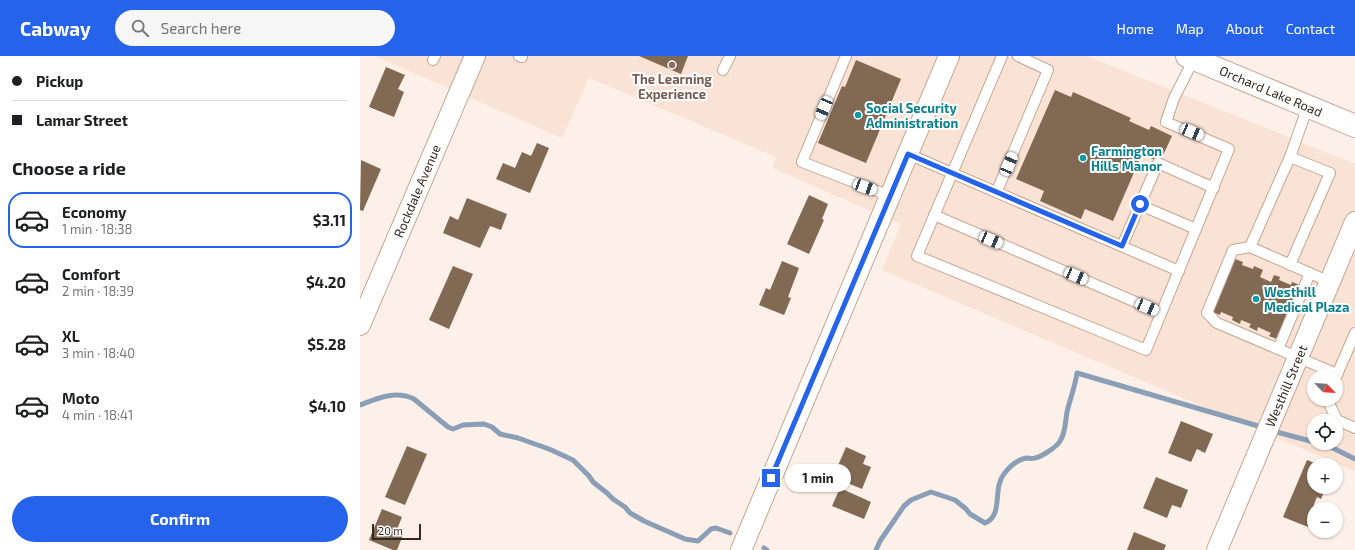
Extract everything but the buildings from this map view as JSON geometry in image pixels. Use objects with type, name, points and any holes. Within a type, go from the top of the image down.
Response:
[{"type":"main road","name":"Orchard Lake Road","points":[[1191,57],[1355,126]]},
{"type":"street","name":"Rockdale Avenue","points":[[360,325],[475,56]]},
{"type":"street","points":[[741,550],[950,56]]},
{"type":"street","name":"Westhill Street","points":[[1217,550],[1355,222]]},
{"type":"lane","points":[[723,70],[730,56]]},
{"type":"lane","points":[[846,56],[802,162],[890,196]]},
{"type":"lane","points":[[1002,56],[917,256],[1146,350],[1229,149],[1166,122],[1191,57]]},
{"type":"lane","points":[[997,192],[1048,70],[1018,56]]},
{"type":"lane","points":[[1250,247],[1290,157],[1308,106]]},
{"type":"lane","points":[[908,154],[1179,272]]},
{"type":"lane","points":[[1290,157],[1330,174],[1290,264]]},
{"type":"lane","points":[[1122,246],[1158,163],[1214,188]]},
{"type":"lane","points":[[1140,204],[1196,229]]},
{"type":"lane","points":[[934,215],[1161,313]]},
{"type":"lane","points":[[1324,370],[1298,357],[1217,323],[1207,313],[1233,250],[1250,247],[1330,282]]},
{"type":"lane","points":[[1278,349],[1310,273]]},
{"type":"lane","points":[[1339,370],[1355,333]]},
{"type":"lane","points":[[1330,406],[1336,420],[1355,428]]},
{"type":"shaded area","points":[[375,56],[1087,56],[1355,164],[1355,471],[1343,466],[1343,458],[1324,458],[882,270],[901,224],[772,168],[776,157],[589,78],[562,138]]},
{"type":"waterway","points":[[876,550],[880,541],[904,506],[911,500],[931,492],[955,500],[970,514],[985,523],[991,519],[996,508],[1001,480],[1006,471],[1019,460],[1035,458],[1045,454],[1056,446],[1062,438],[1077,373],[1265,428]]},
{"type":"waterway","points":[[360,405],[387,396],[407,396],[414,399],[448,427],[453,429],[463,425],[484,424],[492,427],[500,434],[518,438],[549,449],[573,460],[593,482],[625,507],[630,513],[644,521],[685,539],[698,541],[711,529],[716,528],[730,533]]},
{"type":"waterway","points":[[1273,431],[1307,440]]},
{"type":"waterway","points":[[1337,450],[1355,459]]},
{"type":"place","name":"The Learning Experience","points":[[672,65]]},
{"type":"place","name":"Social Security Administration","points":[[858,115]]},
{"type":"place","name":"Farmington Hills Manor","points":[[1083,158]]},
{"type":"place","name":"Westhill Medical Plaza","points":[[1256,299]]},
{"type":"route","points":[[771,478],[908,154],[1122,246],[1140,204]]}]
